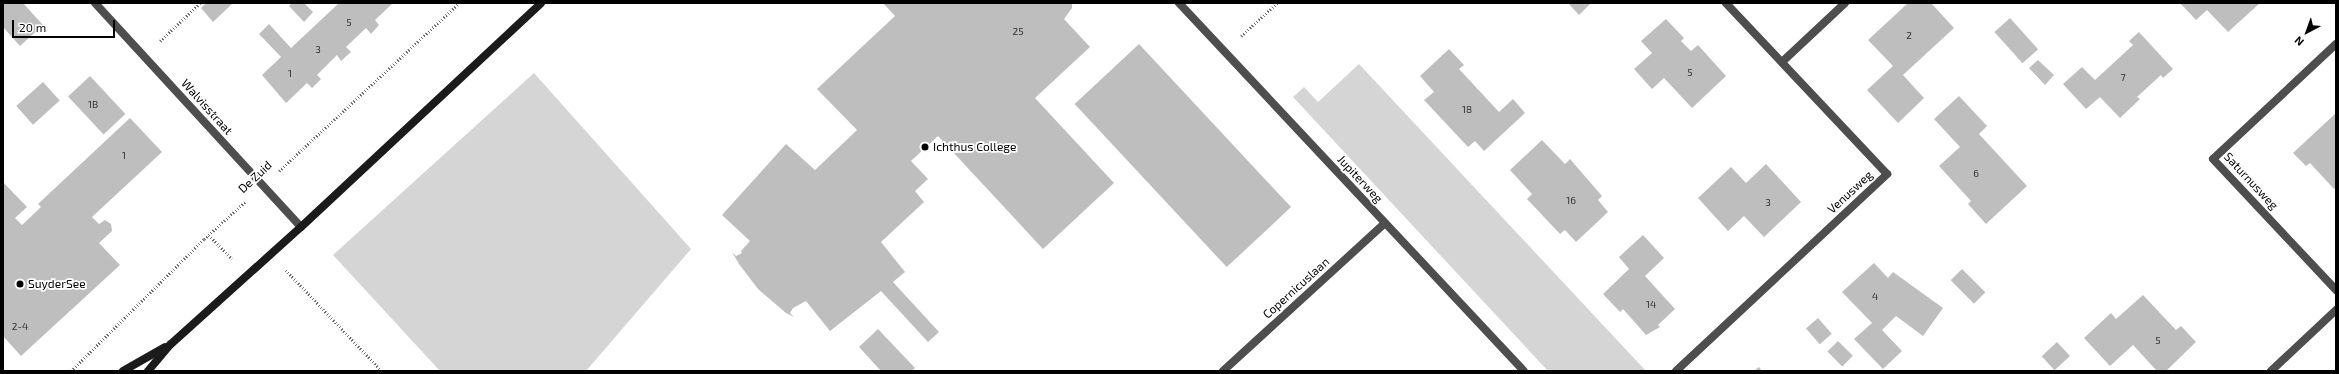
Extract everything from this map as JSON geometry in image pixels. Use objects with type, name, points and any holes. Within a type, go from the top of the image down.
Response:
[{"type":"street","name":"Walvisstraat","points":[[95,3],[301,227]]},
{"type":"street","points":[[148,371],[171,344],[301,227],[541,3]]},
{"type":"street","name":"Jupiterweg","points":[[1179,3],[1524,371]]},
{"type":"street","name":"Venusweg","points":[[1676,371],[1887,174],[1726,3]]},
{"type":"street","points":[[1782,62],[1845,3]]},
{"type":"street","name":"Saturnusweg","points":[[2336,44],[2213,159],[2336,290]]},
{"type":"street","name":"Copernicuslaan","points":[[1223,371],[1385,223]]},
{"type":"street","points":[[2271,371],[2336,310]]},
{"type":"street","points":[[123,371],[171,344]]},
{"type":"path","points":[[144,55],[200,3]]},
{"type":"path","name":"De Zuid","points":[[71,371],[209,234],[263,186],[459,3]]},
{"type":"path","points":[[1224,52],[1277,3]]},
{"type":"path","points":[[209,234],[247,275]]},
{"type":"path","points":[[282,274],[287,270],[382,371]]},
{"type":"shaded area","points":[[1359,64],[1646,371],[1548,371],[1293,97],[1304,87],[1318,102]]},
{"type":"shaded area","points":[[534,73],[691,249],[586,371],[440,371],[333,255]]},
{"type":"building","points":[[3,3],[23,3],[43,25],[20,46],[3,27]]},
{"type":"building","points":[[206,3],[233,3],[213,22],[201,8]]},
{"type":"building","points":[[292,3],[304,3],[313,12],[304,22],[289,6]]},
{"type":"building","points":[[339,3],[393,3],[375,20],[379,25],[371,34],[366,28],[346,47],[351,52],[341,61],[337,55],[317,75],[321,79],[312,88],[307,83],[286,103],[262,75],[281,57],[259,34],[269,24],[291,48]]},
{"type":"building","points":[[883,3],[1072,3],[1072,8],[1064,19],[1090,47],[1035,98],[1114,183],[1043,249],[938,136],[911,161],[928,179],[915,191],[924,202],[881,242],[905,272],[893,282],[939,332],[928,342],[881,291],[830,331],[806,301],[793,308],[790,313],[794,317],[786,313],[758,289],[739,264],[732,252],[736,256],[742,253],[741,251],[750,241],[722,215],[786,144],[815,170],[857,130],[817,89],[895,16]]},
{"type":"building","points":[[1568,3],[1591,3],[1579,15]]},
{"type":"building","points":[[1908,3],[1931,3],[1954,28],[1903,75],[1924,98],[1898,123],[1867,90],[1893,66],[1868,40]]},
{"type":"building","points":[[2180,3],[2260,3],[2228,32],[2207,10],[2196,20]]},
{"type":"building","points":[[2010,18],[2038,49],[2022,63],[1994,32]]},
{"type":"building","points":[[1666,19],[1684,38],[1681,41],[1691,51],[1698,45],[1726,76],[1692,108],[1664,78],[1652,89],[1634,69],[1652,53],[1641,41]]},
{"type":"building","points":[[2139,32],[2173,69],[2163,78],[2161,75],[2137,97],[2140,99],[2120,118],[2100,97],[2086,109],[2063,84],[2082,67],[2095,80],[2133,45],[2129,41]]},
{"type":"building","points":[[1139,44],[1291,207],[1227,267],[1075,104]]},
{"type":"building","points":[[1449,49],[1464,65],[1459,69],[1499,112],[1513,99],[1525,113],[1484,151],[1475,141],[1468,147],[1424,100],[1434,92],[1420,76]]},
{"type":"building","points":[[2038,60],[2054,75],[2045,85],[2029,68]]},
{"type":"building","points":[[90,76],[125,114],[104,134],[68,96]]},
{"type":"building","points":[[43,82],[60,101],[33,125],[16,106]]},
{"type":"building","points":[[1959,96],[1987,126],[1979,134],[2027,186],[1986,224],[1968,204],[1971,201],[1939,166],[1960,147],[1934,119]]},
{"type":"building","points":[[2336,113],[2336,187],[2334,189],[2310,163],[2306,166],[2293,153]]},
{"type":"building","points":[[130,118],[162,152],[92,217],[99,224],[105,220],[111,224],[112,231],[99,243],[120,265],[21,356],[3,336],[3,182],[27,207],[15,218],[22,225],[41,207],[38,204]]},
{"type":"building","points":[[1542,140],[1565,164],[1570,159],[1602,196],[1598,200],[1608,212],[1576,242],[1565,230],[1560,234],[1527,199],[1532,194],[1510,170]]},
{"type":"building","points":[[1766,164],[1801,202],[1764,237],[1744,216],[1728,231],[1698,198],[1731,167],[1746,183]]},
{"type":"building","points":[[1643,235],[1664,258],[1645,276],[1675,309],[1658,325],[1660,327],[1646,335],[1623,309],[1620,312],[1603,294],[1629,269],[1619,257]]},
{"type":"building","points":[[1874,263],[1888,278],[1893,272],[1943,308],[1923,336],[1896,316],[1882,330],[1902,351],[1883,369],[1854,339],[1872,323],[1842,292]]},
{"type":"building","points":[[1962,269],[1985,292],[1974,304],[1951,280]]},
{"type":"building","points":[[2143,295],[2176,330],[2181,326],[2196,342],[2166,371],[2157,371],[2133,345],[2110,366],[2084,338],[2111,313],[2116,319]]},
{"type":"building","points":[[1818,318],[1832,334],[1820,344],[1806,328]]},
{"type":"building","points":[[878,329],[915,368],[912,371],[881,371],[859,347]]},
{"type":"building","points":[[1838,341],[1853,356],[1842,366],[1827,352]]},
{"type":"building","points":[[2057,342],[2070,356],[2055,370],[2042,356]]},
{"type":"building","points":[[1759,367],[1762,371],[1754,371]]},
{"type":"place","name":"Ichthus College","points":[[925,147]]},
{"type":"place","name":"SuyderSee","points":[[20,284]]}]
